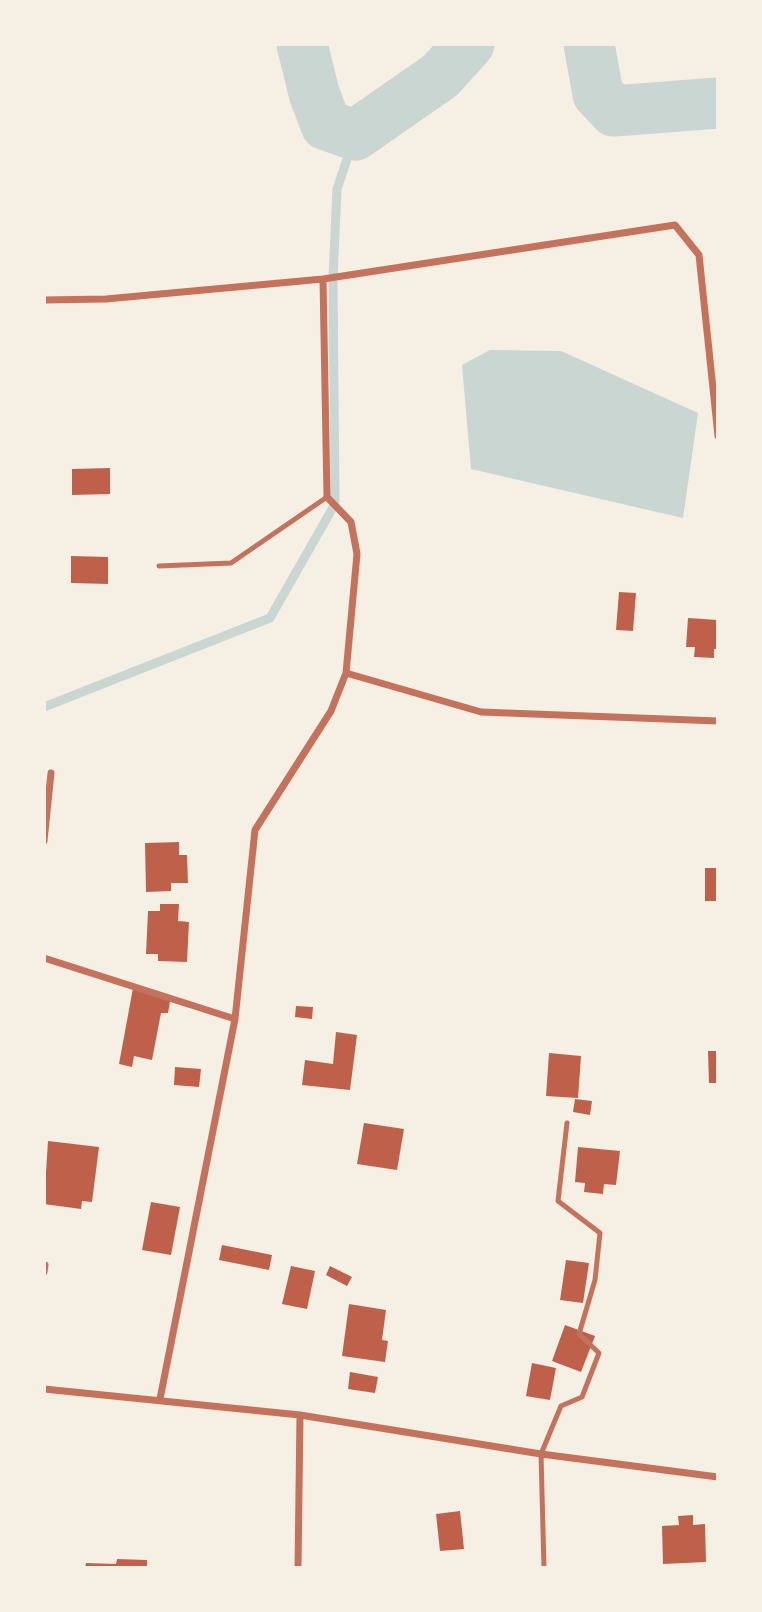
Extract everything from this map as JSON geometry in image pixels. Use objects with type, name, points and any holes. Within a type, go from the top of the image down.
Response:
[{"type":"street","points":[[44,300],[107,299],[323,279],[675,225],[699,255],[718,436]]},
{"type":"street","points":[[160,1399],[235,1019],[255,830],[331,711],[346,673],[357,554],[351,522],[327,497],[323,279]]},
{"type":"street","points":[[346,673],[481,712],[718,721]]},
{"type":"street","points":[[44,841],[51,773]]},
{"type":"street","points":[[44,958],[235,1019]]},
{"type":"street","points":[[44,1389],[300,1415],[541,1454],[718,1477]]},
{"type":"street","points":[[298,1568],[300,1415]]},
{"type":"lane","points":[[159,566],[231,563],[327,497]]},
{"type":"lane","points":[[544,1568],[541,1454],[561,1406],[582,1397],[599,1353],[579,1334],[595,1280],[600,1233],[558,1200],[567,1123]]},
{"type":"shaded area","points":[[490,350],[561,351],[698,413],[683,518],[471,469],[462,365]]},
{"type":"building","points":[[110,468],[110,494],[72,495],[72,469]]},
{"type":"building","points":[[71,556],[108,557],[108,584],[71,583]]},
{"type":"building","points":[[619,592],[636,593],[633,631],[616,630]]},
{"type":"building","points":[[688,618],[718,620],[718,649],[714,649],[714,658],[694,657],[695,647],[686,647]]},
{"type":"building","points":[[179,842],[179,855],[187,855],[188,883],[171,883],[171,891],[146,892],[145,843]]},
{"type":"building","points":[[705,868],[718,868],[718,901],[705,901]]},
{"type":"building","points":[[160,904],[179,904],[178,921],[189,922],[187,962],[158,961],[158,954],[146,954],[148,911],[160,911]]},
{"type":"building","points":[[133,988],[171,996],[168,1013],[161,1013],[152,1060],[134,1056],[132,1067],[119,1064]]},
{"type":"building","points":[[296,1006],[313,1007],[312,1019],[295,1017]]},
{"type":"building","points":[[336,1032],[357,1035],[350,1090],[302,1085],[305,1060],[333,1064]]},
{"type":"building","points":[[708,1051],[718,1051],[718,1083],[709,1083]]},
{"type":"building","points":[[549,1053],[581,1056],[578,1098],[546,1096]]},
{"type":"building","points":[[175,1067],[201,1069],[199,1087],[174,1085]]},
{"type":"building","points":[[575,1099],[592,1101],[590,1115],[573,1112]]},
{"type":"building","points":[[364,1123],[404,1129],[397,1170],[357,1164]]},
{"type":"building","points":[[48,1141],[99,1147],[92,1202],[82,1201],[81,1209],[44,1204]]},
{"type":"building","points":[[578,1147],[620,1151],[616,1185],[604,1184],[603,1194],[584,1192],[585,1183],[575,1182]]},
{"type":"building","points":[[151,1202],[180,1207],[171,1255],[142,1250]]},
{"type":"building","points":[[222,1245],[272,1255],[269,1270],[219,1260]]},
{"type":"building","points":[[566,1260],[589,1263],[583,1303],[560,1300]]},
{"type":"building","points":[[291,1266],[315,1271],[307,1309],[282,1304]]},
{"type":"building","points":[[330,1266],[352,1277],[347,1286],[326,1275]]},
{"type":"building","points":[[349,1304],[386,1310],[382,1340],[388,1341],[385,1362],[342,1356]]},
{"type":"building","points":[[565,1325],[595,1336],[581,1372],[552,1361]]},
{"type":"building","points":[[532,1363],[556,1368],[550,1400],[526,1396]]},
{"type":"building","points":[[350,1372],[378,1377],[375,1393],[348,1389]]},
{"type":"building","points":[[460,1511],[464,1549],[440,1551],[436,1514]]},
{"type":"building","points":[[693,1515],[693,1525],[705,1524],[706,1562],[663,1564],[662,1526],[679,1525],[678,1516]]},
{"type":"building","points":[[117,1559],[147,1560],[147,1568],[85,1568],[86,1563],[116,1564]]},
{"type":"waterway","points":[[302,44],[314,93],[326,125],[355,135],[440,76],[469,44]]},
{"type":"waterway","points":[[589,44],[598,94],[614,111],[718,103]]},
{"type":"waterway","points":[[44,707],[270,618],[335,504],[333,278],[337,189],[355,135]]}]
